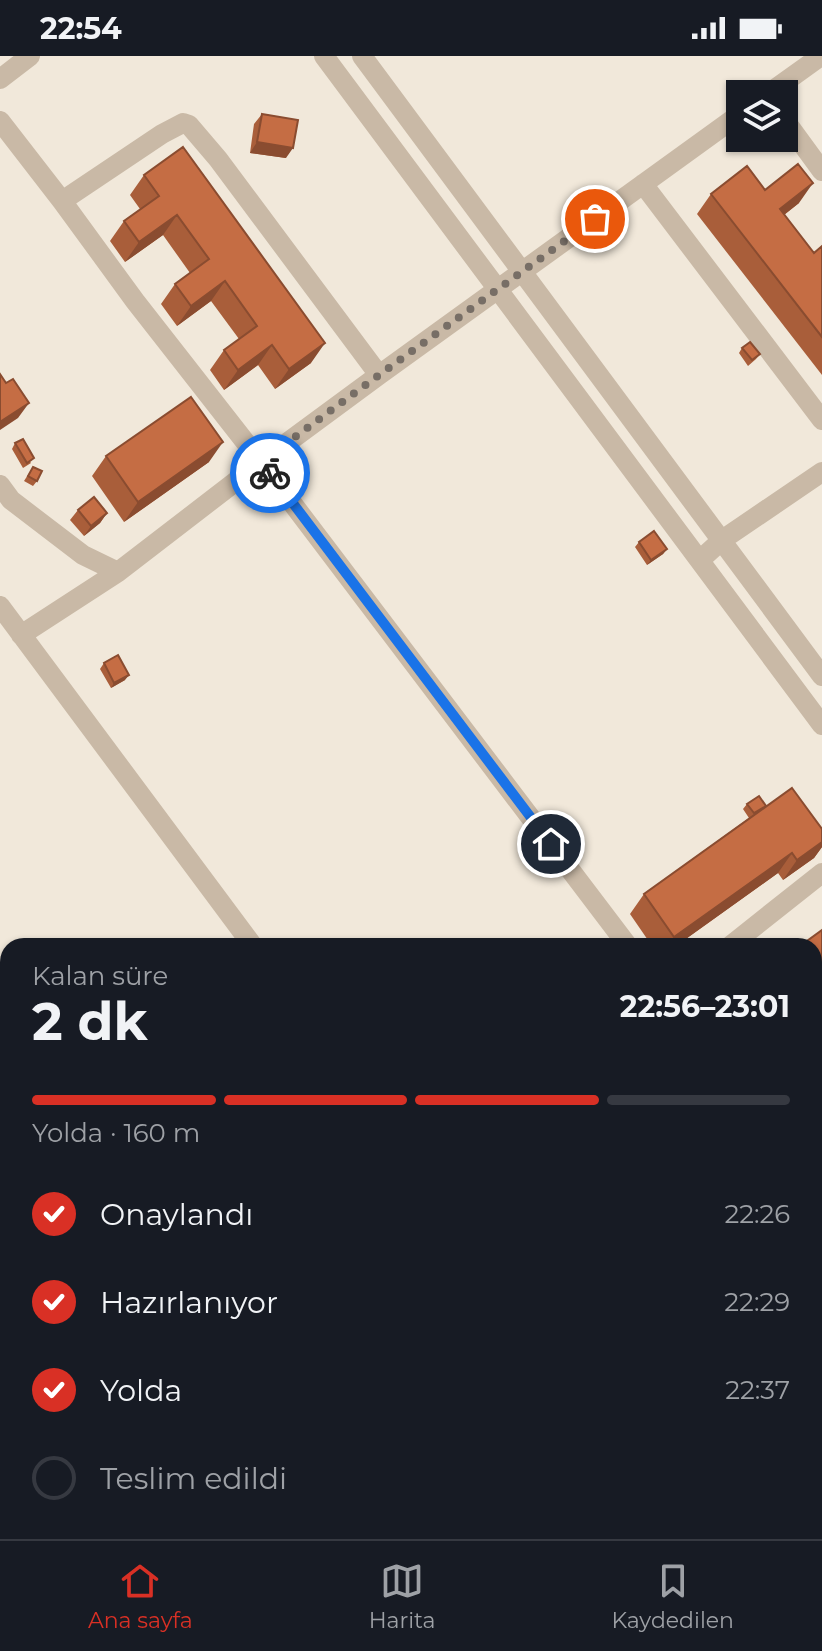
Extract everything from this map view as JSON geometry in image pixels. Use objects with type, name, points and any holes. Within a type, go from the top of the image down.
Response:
[{"type":"street","points":[[0,79],[30,56]]},
{"type":"street","points":[[324,56],[822,725]]},
{"type":"street","points":[[362,56],[822,676]]},
{"type":"street","points":[[788,80],[821,56]]},
{"type":"street","points":[[0,121],[622,938]]},
{"type":"street","points":[[62,201],[162,134],[183,123],[189,125],[218,159],[379,375]]},
{"type":"street","points":[[21,635],[118,572],[379,375],[726,124]]},
{"type":"street","points":[[798,138],[822,171]]},
{"type":"street","points":[[643,184],[822,420]]},
{"type":"street","points":[[700,560],[722,540],[822,472]]},
{"type":"street","points":[[0,485],[11,500],[83,555],[118,572]]},
{"type":"street","points":[[0,606],[247,938]]},
{"type":"street","points":[[740,938],[822,873]]},
{"type":"building","points":[[262,114],[298,120],[293,148],[257,142]]},
{"type":"building","points":[[183,147],[325,343],[289,369],[272,345],[238,370],[224,350],[257,326],[225,281],[191,306],[175,284],[209,259],[177,215],[139,242],[124,221],[159,196],[144,175]]},
{"type":"building","points":[[798,164],[813,183],[780,209],[814,253],[822,246],[822,337],[711,194],[747,166],[765,190]]},
{"type":"building","points":[[750,342],[760,354],[752,360],[742,348]]},
{"type":"building","points":[[0,374],[6,383],[13,379],[29,403],[0,422]]},
{"type":"building","points":[[191,397],[223,442],[138,502],[106,456]]},
{"type":"building","points":[[23,439],[34,458],[27,463],[15,443]]},
{"type":"building","points":[[33,467],[42,471],[37,481],[28,476]]},
{"type":"building","points":[[94,497],[107,513],[91,526],[78,510]]},
{"type":"building","points":[[654,531],[667,549],[651,560],[639,542]]},
{"type":"building","points":[[118,655],[129,675],[114,683],[104,663]]},
{"type":"building","points":[[792,788],[822,829],[822,842],[797,860],[792,853],[674,937],[644,894]]},
{"type":"building","points":[[759,796],[766,806],[754,813],[747,804]]},
{"type":"building","points":[[822,930],[822,938],[811,938]]},
{"type":"way so far","points":[[270,473],[261,462],[595,219]]},
{"type":"route","points":[[270,473],[551,844]]}]
